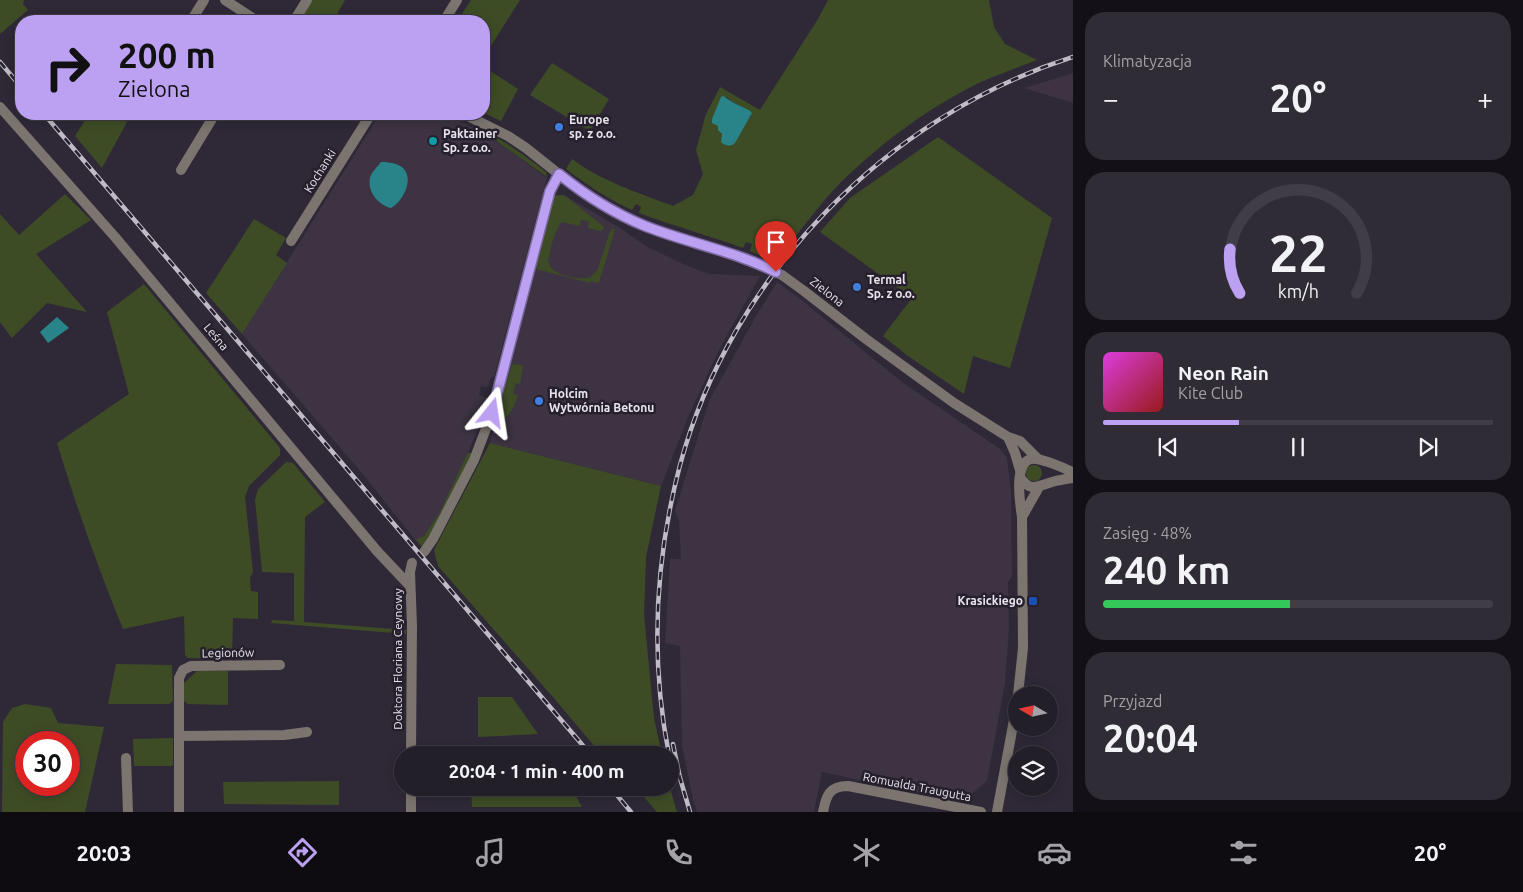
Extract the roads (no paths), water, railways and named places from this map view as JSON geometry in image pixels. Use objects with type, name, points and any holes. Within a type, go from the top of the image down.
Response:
[{"type":"street","points":[[195,15],[204,0]]},
{"type":"street","points":[[225,0],[248,15]]},
{"type":"street","points":[[298,15],[307,0]]},
{"type":"street","points":[[448,15],[457,0]]},
{"type":"street","name":"Leśna","points":[[0,107],[115,237],[377,551],[410,586]]},
{"type":"street","points":[[181,170],[211,120]]},
{"type":"street","name":"Kochanki","points":[[291,241],[367,120]]},
{"type":"street","points":[[424,552],[433,539],[474,460],[492,413],[550,191],[559,174],[508,136],[476,120]]},
{"type":"street","name":"Zielona","points":[[559,174],[596,201],[644,226],[752,261],[782,275],[938,392],[1008,437],[1020,442],[1041,460],[1073,473]]},
{"type":"street","points":[[1008,437],[1024,484],[1031,487],[1041,486],[1073,478]]},
{"type":"street","points":[[1019,686],[1023,648],[1020,474],[1024,463],[1030,459],[1041,460],[1048,469],[1049,477],[1041,486],[1022,517]]},
{"type":"street","name":"Doktora Floriana Ceynowy","points":[[411,746],[412,626],[410,572],[412,564]]},
{"type":"street","name":"Legionów","points":[[179,812],[180,678],[183,670],[191,666],[280,665]]},
{"type":"street","points":[[179,736],[284,735],[307,732]]},
{"type":"street","points":[[997,812],[1011,736]]},
{"type":"street","points":[[126,758],[128,812]]},
{"type":"street","name":"Romualda Traugutta","points":[[823,812],[827,795],[839,786],[848,786],[982,812]]},
{"type":"street","points":[[411,796],[411,812]]},
{"type":"railway","points":[[668,746],[659,682],[658,646],[658,609],[665,537],[680,465],[704,396],[737,330],[777,268],[825,212],[880,162],[940,119],[1005,84],[1073,57]]},
{"type":"railway","points":[[0,62],[15,80]]},
{"type":"railway","points":[[49,120],[583,746]]},
{"type":"railway","points":[[673,744],[690,812]]},
{"type":"railway","points":[[618,796],[631,812]]},
{"type":"place","name":"Europe sp. z o.o.","points":[[559,127]]},
{"type":"place","name":"Paktainer Sp. z o.o.","points":[[433,141]]},
{"type":"place","name":"Termal Sp. z o.o.","points":[[857,287]]},
{"type":"place","name":"Holcim Wytwórnia Betonu","points":[[539,401]]},
{"type":"place","name":"Krasickiego","points":[[1033,601]]}]
